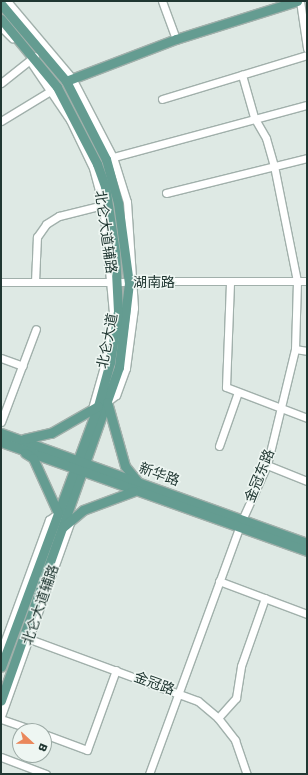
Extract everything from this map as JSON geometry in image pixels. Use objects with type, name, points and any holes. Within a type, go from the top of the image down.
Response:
[{"type":"main road","points":[[69,80],[176,39],[299,1]]},
{"type":"main road","name":"北仑大道","points":[[1,4],[69,80],[110,158],[132,283],[120,367],[98,406],[85,439],[75,493],[62,528],[27,638],[1,701]]},
{"type":"main road","name":"北仑大道","points":[[1,19],[55,88],[97,164],[105,204],[118,311],[110,362],[80,466],[58,513],[11,631],[1,667]]},
{"type":"main road","points":[[17,443],[51,433],[98,406],[125,466],[139,487],[94,505],[71,520],[62,528]]},
{"type":"main road","name":"新华路","points":[[1,433],[17,443],[80,466],[240,523],[307,543]]},
{"type":"main road","name":"新华路","points":[[1,442],[17,443]]},
{"type":"main road","points":[[17,443],[33,458],[58,513]]},
{"type":"main road","name":"新华路","points":[[240,523],[307,551]]},
{"type":"street","points":[[1,121],[69,80],[7,1]]},
{"type":"street","points":[[162,1],[176,39]]},
{"type":"street","points":[[299,1],[307,48]]},
{"type":"street","points":[[1,27],[32,58],[1,82]]},
{"type":"street","points":[[162,99],[307,56]]},
{"type":"street","name":"金冠东路","points":[[149,774],[240,523],[267,465],[282,409],[295,349],[297,281],[274,166],[266,138],[254,117],[242,75]]},
{"type":"street","points":[[110,158],[254,117],[307,104]]},
{"type":"street","points":[[166,193],[307,158]]},
{"type":"street","points":[[35,282],[37,237],[46,224],[59,216],[105,204]]},
{"type":"street","name":"湖南路","points":[[1,281],[230,283],[307,281]]},
{"type":"street","points":[[230,283],[225,381],[226,387],[307,418]]},
{"type":"street","points":[[1,422],[36,329]]},
{"type":"street","points":[[295,349],[307,351]]},
{"type":"street","points":[[1,358],[23,366]]},
{"type":"street","points":[[219,446],[238,392]]},
{"type":"street","points":[[267,465],[307,481]]},
{"type":"street","name":"北仑大道辅路","points":[[1,717],[27,638],[71,520],[75,493]]},
{"type":"street","points":[[219,581],[307,614]]},
{"type":"street","points":[[218,718],[236,698],[242,666],[265,598]]},
{"type":"street","points":[[1,627],[11,631]]},
{"type":"street","name":"北仑大道辅路","points":[[1,652],[11,631]]},
{"type":"street","name":"金冠路","points":[[27,638],[198,701],[218,718],[235,740],[247,774]]},
{"type":"street","points":[[52,737],[87,750],[116,670]]},
{"type":"street","points":[[1,717],[16,723]]},
{"type":"street","points":[[1,757],[43,773]]}]
